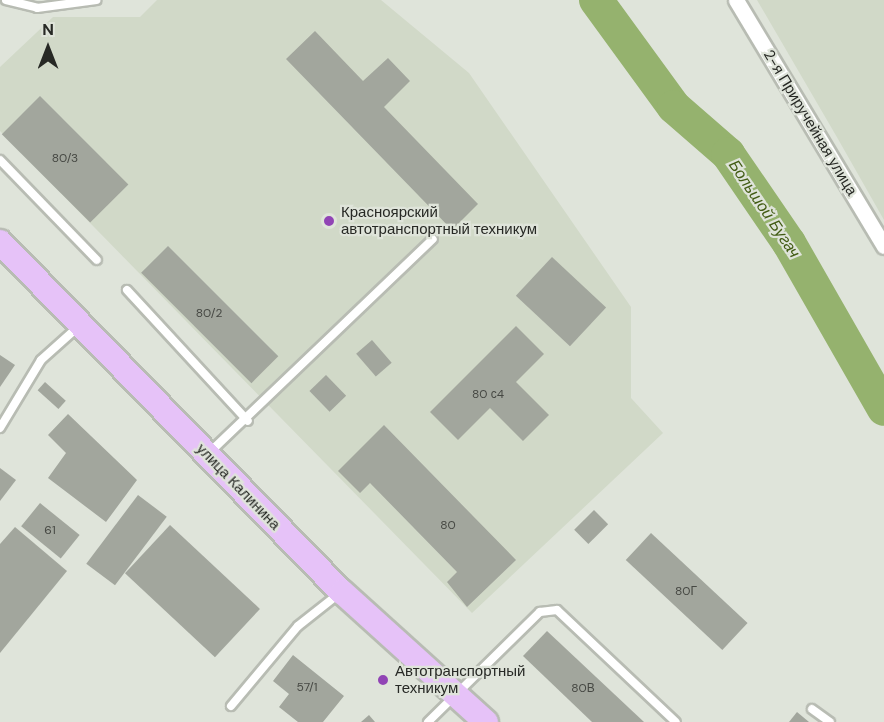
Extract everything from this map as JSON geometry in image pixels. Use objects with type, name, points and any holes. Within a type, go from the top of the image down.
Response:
[{"type":"main road","name":"улица Калинина","points":[[0,243],[342,592],[486,722]]},
{"type":"street","name":"2-я Приручейная улица","points":[[736,0],[884,246]]},
{"type":"lane","points":[[6,0],[37,8],[96,0]]},
{"type":"lane","points":[[0,160],[98,260]]},
{"type":"lane","points":[[206,455],[248,421],[433,239]]},
{"type":"lane","points":[[127,290],[248,421]]},
{"type":"lane","points":[[0,428],[40,360],[81,325]]},
{"type":"lane","points":[[231,705],[298,626],[342,592]]},
{"type":"lane","points":[[428,722],[540,612],[557,610],[676,722]]},
{"type":"lane","points":[[812,709],[830,722]]},
{"type":"shaded area","name":"Красноярский автотранспортный техникум","points":[[157,0],[381,0],[469,73],[631,307],[631,398],[663,433],[472,613],[0,131],[0,67],[53,17],[140,17]]},
{"type":"shaded area","points":[[757,0],[884,0],[884,220],[838,139]]},
{"type":"building","points":[[315,31],[363,81],[388,58],[410,81],[384,107],[478,204],[452,230],[286,59]]},
{"type":"building","points":[[40,96],[128,184],[90,223],[2,134]]},
{"type":"building","points":[[168,246],[278,356],[251,383],[141,273]]},
{"type":"building","points":[[552,257],[606,307],[570,346],[516,296]]},
{"type":"building","points":[[516,326],[544,354],[516,382],[549,415],[523,441],[490,408],[458,440],[430,412]]},
{"type":"building","points":[[372,340],[392,363],[376,376],[356,354]]},
{"type":"building","points":[[0,355],[15,365],[0,387]]},
{"type":"building","points":[[326,375],[346,396],[330,412],[309,391]]},
{"type":"building","points":[[45,382],[66,401],[58,409],[38,390]]},
{"type":"building","points":[[68,414],[137,480],[106,522],[48,478],[66,453],[48,435]]},
{"type":"building","points":[[384,425],[516,560],[467,607],[447,582],[457,572],[370,483],[360,493],[338,471]]},
{"type":"building","points":[[0,468],[16,480],[0,501]]},
{"type":"building","points":[[138,495],[167,517],[115,585],[86,564]]},
{"type":"building","points":[[40,503],[80,535],[61,558],[21,526]]},
{"type":"building","points":[[594,510],[608,524],[588,544],[574,530]]},
{"type":"building","points":[[170,525],[260,609],[215,657],[125,573]]},
{"type":"building","points":[[15,527],[67,571],[0,653],[0,544]]},
{"type":"building","points":[[651,533],[748,623],[722,650],[626,560]]},
{"type":"building","points":[[547,631],[644,722],[592,722],[523,656]]},
{"type":"building","points":[[293,655],[344,696],[323,722],[298,722],[279,707],[289,694],[273,681]]},
{"type":"building","points":[[797,712],[809,722],[789,722]]},
{"type":"building","points":[[369,715],[375,722],[361,722]]},
{"type":"waterway","name":"Большой Бугач","points":[[596,0],[674,107],[728,154],[789,243],[884,409]]},
{"type":"place","name":"Красноярский автотранспортный техникум","points":[[329,221]]},
{"type":"place","name":"Автотранспортный техникум","points":[[383,680]]}]
